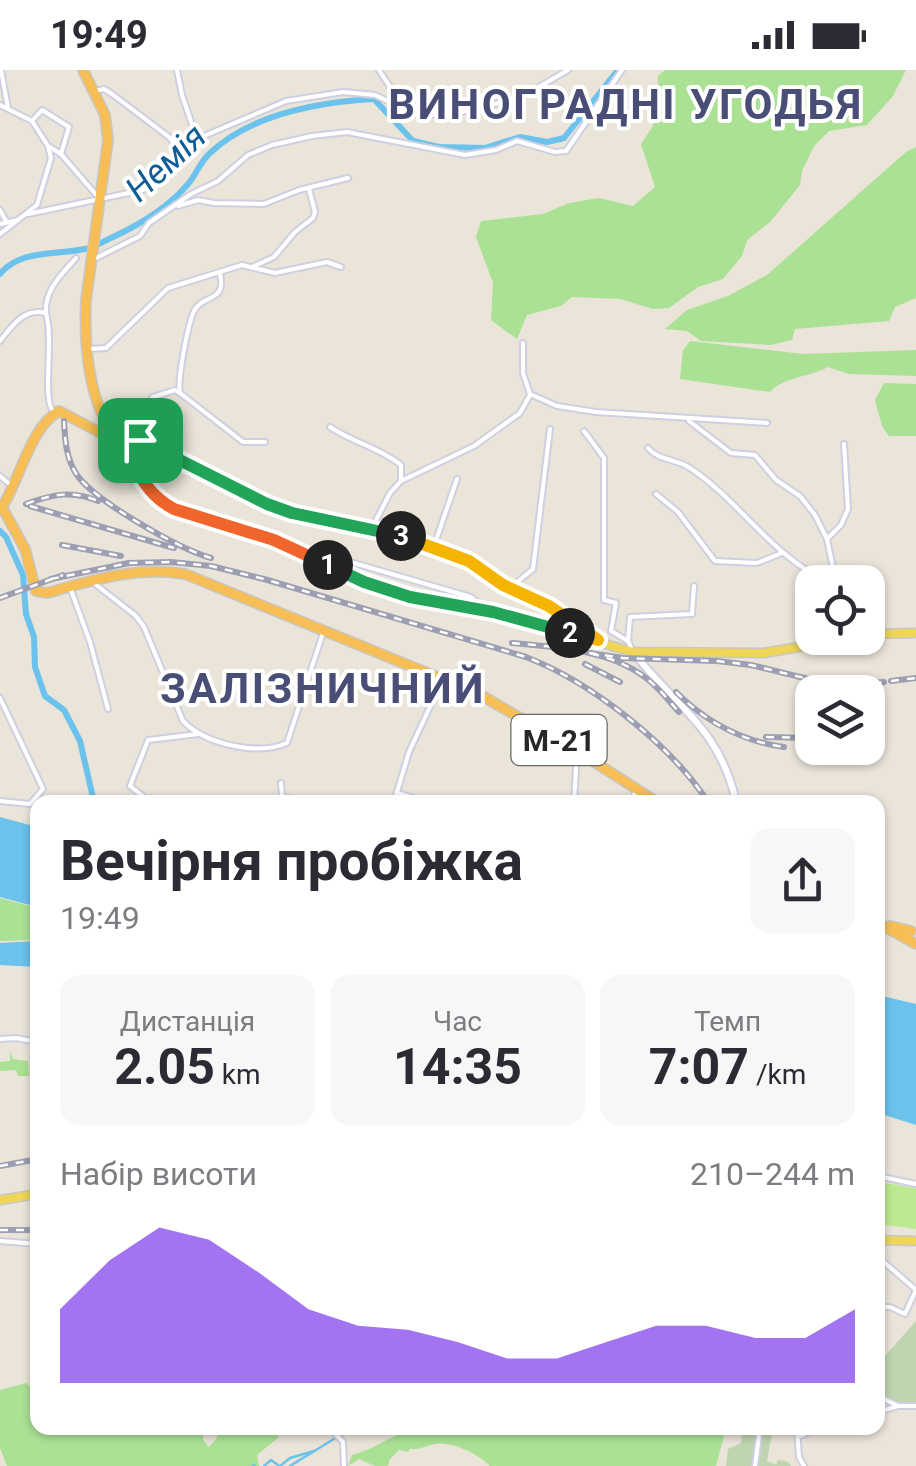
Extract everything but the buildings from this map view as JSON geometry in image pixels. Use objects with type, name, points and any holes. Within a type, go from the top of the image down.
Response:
[{"type":"highway","points":[[83,70],[108,128],[85,310],[100,412],[98,420],[88,424]]},
{"type":"highway","points":[[54,412],[63,410],[119,436]]},
{"type":"highway","name":"М-21","points":[[54,412],[1,507],[25,549],[34,589],[47,594],[90,580],[144,570],[185,574],[479,694],[645,795]]},
{"type":"highway","points":[[100,412],[119,436]]},
{"type":"highway","points":[[885,926],[914,939]]},
{"type":"main road","points":[[119,436],[134,463]]},
{"type":"main road","points":[[119,436],[160,502],[292,549],[383,588],[486,611],[633,652],[764,653],[795,648]]},
{"type":"main road","points":[[131,453],[140,440]]},
{"type":"main road","points":[[885,633],[916,632]]},
{"type":"main road","points":[[633,652],[704,730],[720,758],[733,795]]},
{"type":"main road","points":[[0,1200],[30,1195]]},
{"type":"main road","points":[[885,1240],[916,1241]]},
{"type":"street","points":[[1,70],[8,108]]},
{"type":"street","points":[[177,70],[196,138]]},
{"type":"street","points":[[379,70],[402,105]]},
{"type":"street","points":[[28,214],[143,190],[164,174],[196,138],[286,101],[344,92],[375,95],[415,114],[448,115],[520,98],[568,70]]},
{"type":"street","points":[[92,259],[140,236],[149,223],[260,150],[334,132],[465,155],[496,150],[516,141],[555,152],[566,150],[622,70]]},
{"type":"street","points":[[94,91],[104,89],[112,94],[169,137],[181,152]]},
{"type":"street","points":[[0,104],[32,121],[52,158],[36,206],[0,234]]},
{"type":"street","points":[[32,121],[42,110],[67,123],[69,136],[60,154]]},
{"type":"street","points":[[48,146],[100,198]]},
{"type":"street","points":[[173,208],[198,200],[264,204],[308,187],[348,178]]},
{"type":"street","points":[[252,266],[274,257],[313,218],[308,187]]},
{"type":"street","points":[[0,210],[3,222],[23,219]]},
{"type":"street","points":[[54,412],[46,401],[51,361],[45,305],[52,286],[76,258]]},
{"type":"street","points":[[89,349],[106,348],[168,288],[237,266],[275,273],[328,262],[341,266]]},
{"type":"street","points":[[180,393],[178,374],[194,312],[218,292],[220,274]]},
{"type":"street","points":[[0,341],[17,319],[38,310],[46,313]]},
{"type":"street","points":[[400,481],[474,446],[520,413],[530,394],[523,373],[522,342]]},
{"type":"street","points":[[119,436],[153,397],[174,390],[244,442],[266,442]]},
{"type":"street","points":[[530,394],[557,406],[687,420],[767,423]]},
{"type":"street","points":[[687,420],[731,454],[755,455],[776,480],[800,496],[827,540],[832,565]]},
{"type":"street","points":[[330,428],[370,450],[384,451],[403,467],[400,481],[372,528]]},
{"type":"street","points":[[510,588],[533,569],[550,429]]},
{"type":"street","points":[[584,430],[604,458],[604,600],[616,603],[611,632],[628,641]]},
{"type":"street","points":[[119,436],[140,440],[267,504],[434,546],[549,606],[598,640]]},
{"type":"street","points":[[827,540],[841,525],[848,509],[844,444]]},
{"type":"street","points":[[648,448],[654,455],[680,462],[711,484],[782,552],[802,565]]},
{"type":"street","points":[[0,476],[12,486]]},
{"type":"street","points":[[434,546],[457,479]]},
{"type":"street","points":[[656,494],[678,512],[715,561],[757,562],[782,552]]},
{"type":"street","points":[[292,549],[311,549],[471,597],[486,611]]},
{"type":"street","points":[[90,580],[144,626],[183,721],[198,734]]},
{"type":"street","points":[[70,586],[108,709]]},
{"type":"street","points":[[633,652],[628,641],[630,617],[692,614],[694,586]]},
{"type":"street","points":[[568,632],[572,622]]},
{"type":"street","points":[[142,795],[130,786],[148,740],[198,734],[256,749],[286,743],[324,628]]},
{"type":"street","points":[[403,795],[396,793],[409,752],[443,678]]},
{"type":"street","points":[[0,698],[43,790],[38,795]]},
{"type":"street","points":[[575,795],[578,751]]},
{"type":"street","points":[[281,783],[282,795]]},
{"type":"street","points":[[634,795],[636,790]]},
{"type":"street","points":[[0,801],[30,804]]},
{"type":"street","points":[[0,1039],[30,1041]]},
{"type":"street","points":[[885,1177],[916,1184]]},
{"type":"street","points":[[0,1241],[30,1243]]},
{"type":"street","points":[[885,1263],[916,1290],[905,1314],[885,1307]]},
{"type":"street","points":[[885,1400],[898,1406]]},
{"type":"street","points":[[885,1410],[916,1406]]},
{"type":"street","points":[[340,1435],[344,1466]]},
{"type":"street","points":[[756,1466],[759,1435]]},
{"type":"street","points":[[798,1436],[804,1466]]},
{"type":"green space","points":[[665,70],[906,70],[893,96],[867,125],[829,131],[814,146],[800,185],[770,222],[747,240],[742,256],[723,279],[698,287],[669,308],[653,309],[620,299],[572,297],[561,306],[527,315],[517,339],[491,320],[493,283],[476,237],[481,221],[543,214],[569,203],[599,198],[633,206],[655,187],[641,144],[653,126],[658,76]]},
{"type":"green space","points":[[916,147],[916,298],[895,307],[889,321],[795,329],[792,340],[771,345],[701,341],[687,331],[665,329],[687,310],[728,296],[767,275]]},
{"type":"green space","points":[[690,341],[803,354],[916,350],[916,376],[849,374],[828,367],[783,383],[770,392],[680,379],[683,350]]},
{"type":"green space","points":[[884,383],[916,384],[916,436],[889,436],[882,426],[875,400]]},
{"type":"green space","points":[[0,898],[30,906],[30,940],[0,941]]},
{"type":"green space","points":[[10,1051],[13,1059],[28,1061],[29,1076],[18,1076],[16,1070],[0,1071],[0,1062],[10,1061]]},
{"type":"green space","points":[[885,1183],[916,1188],[916,1229],[885,1225]]},
{"type":"green space","points":[[916,1321],[916,1403],[900,1404],[885,1397],[885,1356]]},
{"type":"green space","points":[[26,1383],[30,1386],[30,1435],[203,1435],[209,1447],[217,1435],[279,1437],[257,1455],[259,1466],[7,1466],[0,1448],[0,1390]]},
{"type":"green space","points":[[396,1435],[724,1435],[716,1466],[490,1466],[464,1449],[435,1444],[408,1452],[399,1450],[388,1466],[375,1466],[359,1459],[348,1466],[352,1455]]},
{"type":"green space","points":[[742,1435],[772,1435],[767,1461],[776,1465],[778,1460],[787,1461],[791,1466],[726,1466],[728,1449],[741,1443]]},
{"type":"water","points":[[0,817],[30,825],[30,905],[0,897]]},
{"type":"water","points":[[30,941],[30,967],[0,965],[0,943]]},
{"type":"water","points":[[885,997],[916,1004],[916,1125],[885,1115]]},
{"type":"waterway","name":"Немія","points":[[0,274],[18,260],[89,248],[134,227],[172,201],[207,157],[227,140],[287,112],[374,99],[413,141],[439,147],[485,148],[520,137],[547,142],[564,138],[618,70]]},
{"type":"waterway","name":"Немія","points":[[0,531],[23,575],[35,667],[45,696],[64,710],[80,741],[92,795]]},
{"type":"waterway","points":[[290,1466],[337,1437]]},
{"type":"waterway","points":[[280,1466],[290,1458],[314,1451]]},
{"type":"waterway","points":[[264,1466],[271,1460],[278,1465]]},
{"type":"railway","points":[[64,421],[70,462],[87,486],[139,523],[211,558]]},
{"type":"railway","points":[[26,504],[62,495],[98,501]]},
{"type":"railway","points":[[30,506],[174,548]]},
{"type":"railway","points":[[62,545],[121,556]]},
{"type":"railway","points":[[51,579],[129,563],[211,566],[526,657],[577,682],[627,717],[673,758],[703,795]]},
{"type":"railway","points":[[0,598],[63,575]]},
{"type":"railway","points":[[512,643],[582,652],[616,661],[646,678],[679,712]]},
{"type":"railway","points":[[589,653],[717,661],[795,676]]},
{"type":"railway","points":[[585,664],[620,682]]},
{"type":"railway","points":[[891,681],[916,678]]},
{"type":"railway","points":[[676,692],[725,729],[784,747]]},
{"type":"railway","points":[[766,737],[795,738]]},
{"type":"railway","points":[[0,1166],[30,1160]]},
{"type":"railway","points":[[0,1230],[30,1230]]},
{"type":"district","name":"ВИНОГРАДНІ УГОДЬЯ","points":[[626,104]]},
{"type":"district","name":"ЗАЛІЗНИЧНИЙ","points":[[323,688]]},
{"type":"route","points":[[140,440],[267,504],[292,513],[395,534],[451,552],[503,585],[549,606],[598,640],[493,612],[414,598],[364,582],[274,540],[174,509],[160,502],[142,480],[131,453],[140,440]]}]
